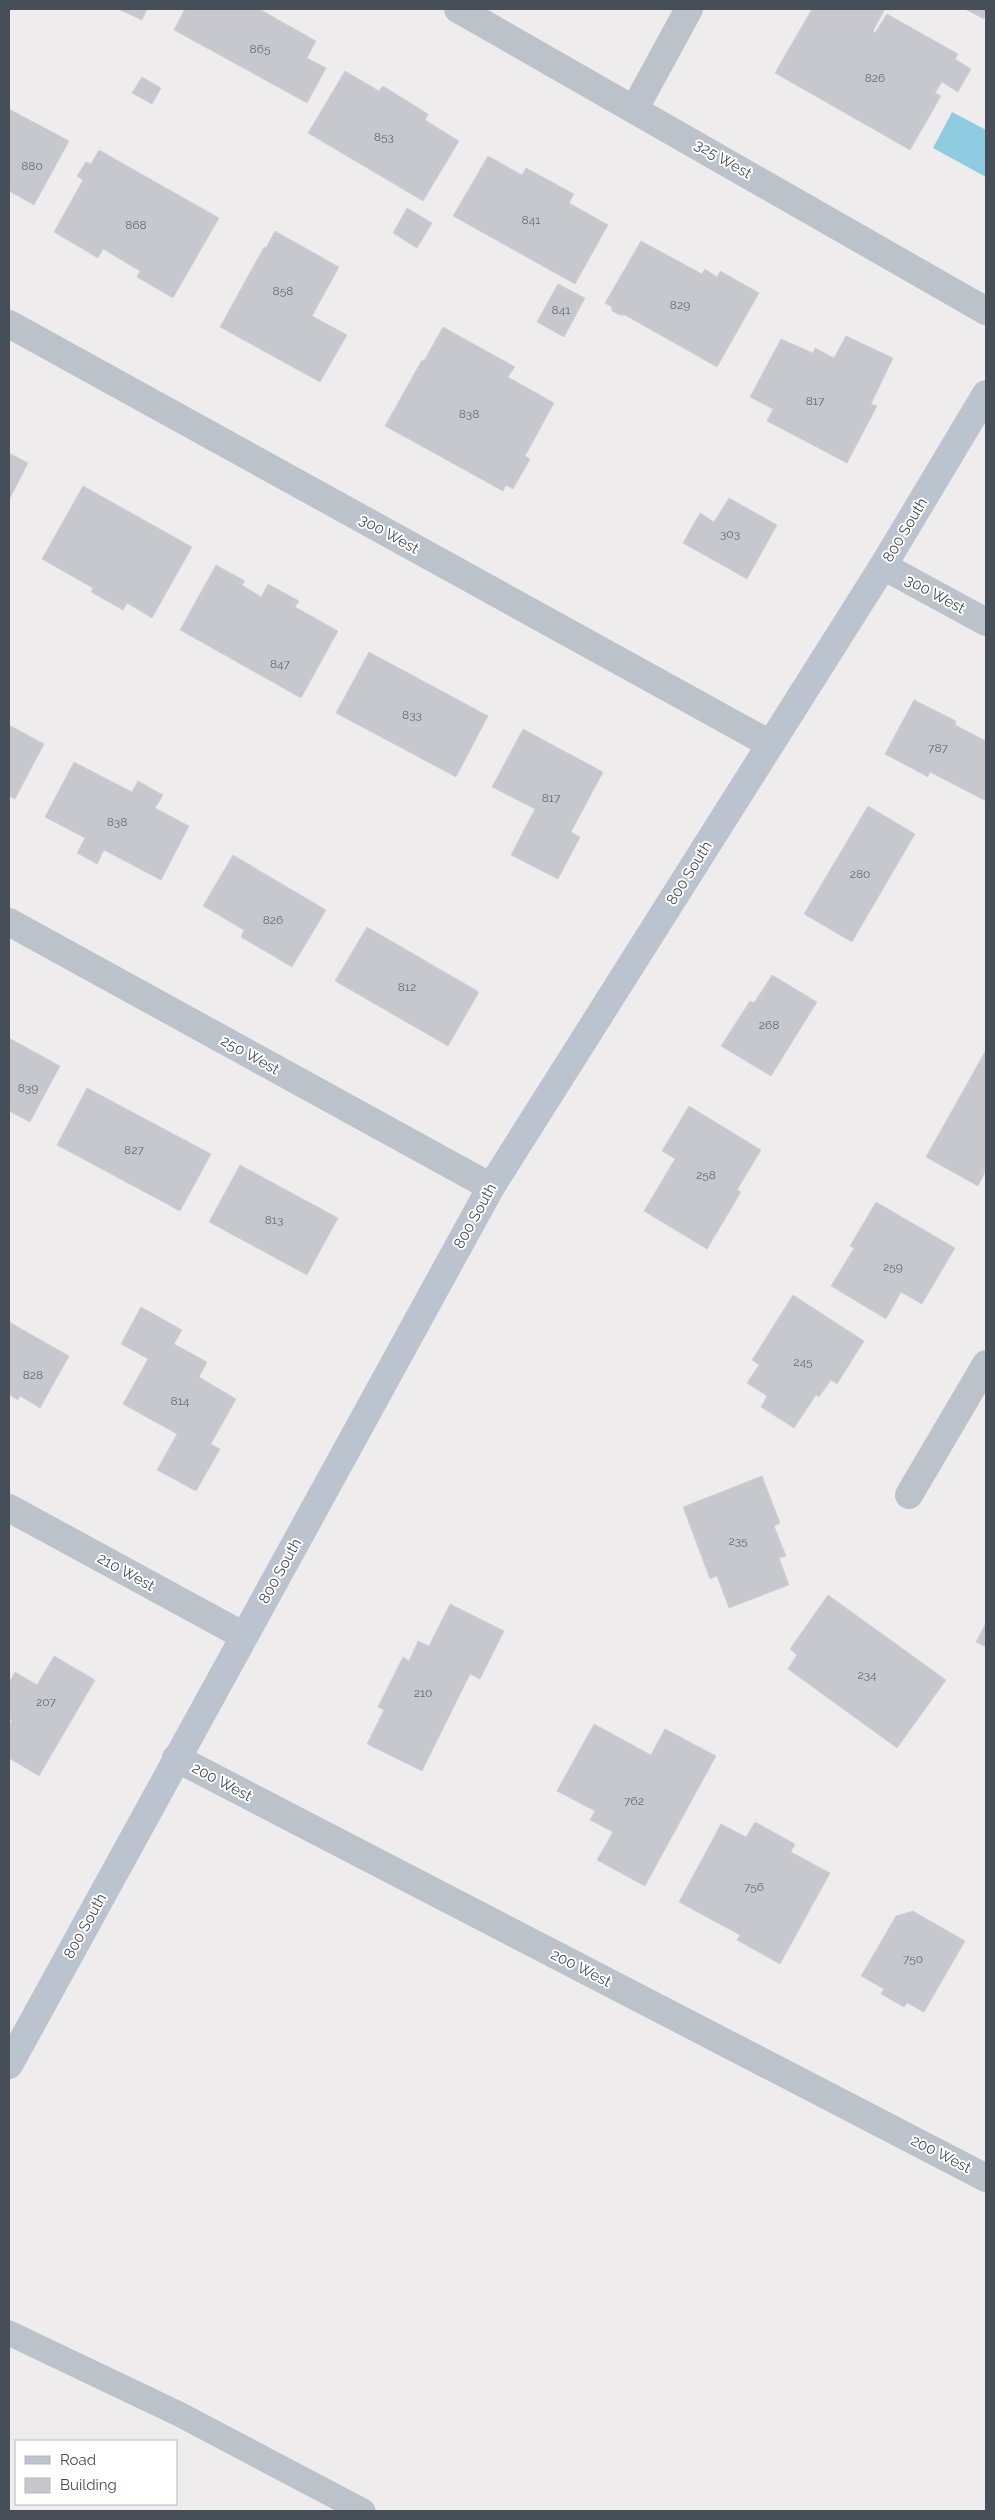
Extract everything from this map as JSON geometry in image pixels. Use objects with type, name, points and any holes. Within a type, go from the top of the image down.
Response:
[{"type":"main road","name":"800 South","points":[[9,2065],[491,1187],[883,566],[986,394]]},
{"type":"street","name":"325 West","points":[[458,9],[635,108],[986,311]]},
{"type":"street","points":[[635,108],[689,9]]},
{"type":"street","name":"300 West","points":[[9,324],[770,744]]},
{"type":"street","name":"300 West","points":[[883,566],[986,622]]},
{"type":"street","name":"250 West","points":[[9,922],[491,1187]]},
{"type":"street","points":[[909,1496],[986,1364]]},
{"type":"street","name":"210 West","points":[[9,1508],[244,1636]]},
{"type":"street","name":"200 West","points":[[176,1758],[986,2178]]},
{"type":"lane","points":[[9,2333],[179,2414],[363,2511]]},
{"type":"water","points":[[952,112],[986,130],[986,177],[933,148]]},
{"type":"building","points":[[118,9],[147,9],[142,20]]},
{"type":"building","points":[[185,9],[259,9],[316,41],[307,58],[326,68],[307,103],[174,30]]},
{"type":"building","points":[[812,9],[885,9],[873,31],[875,33],[887,14],[958,54],[955,59],[971,69],[958,92],[942,82],[935,93],[941,96],[910,150],[775,73]]},
{"type":"building","points":[[965,9],[986,9],[986,15],[984,19]]},
{"type":"building","points":[[345,71],[379,91],[383,86],[428,114],[425,120],[459,141],[423,201],[308,133]]},
{"type":"building","points":[[142,77],[161,88],[152,104],[132,93]]},
{"type":"building","points":[[9,109],[69,141],[34,205],[9,191]]},
{"type":"building","points":[[99,150],[219,218],[173,298],[137,277],[140,271],[103,249],[98,258],[54,232],[83,180],[77,176],[86,162],[91,164]]},
{"type":"building","points":[[488,156],[522,175],[526,168],[574,194],[569,203],[608,225],[575,284],[453,216]]},
{"type":"building","points":[[407,208],[432,223],[417,248],[393,233]]},
{"type":"building","points":[[275,231],[339,267],[312,316],[347,335],[320,382],[220,327],[264,247],[266,248]]},
{"type":"building","points":[[641,241],[702,274],[705,269],[717,277],[720,271],[759,293],[717,367],[625,315],[612,311],[612,307],[605,303]]},
{"type":"building","points":[[558,284],[585,298],[564,337],[537,322]]},
{"type":"building","points":[[443,327],[515,367],[508,377],[554,403],[525,456],[530,459],[513,489],[506,485],[503,491],[385,426]]},
{"type":"building","points":[[846,336],[893,358],[871,404],[877,406],[847,463],[767,421],[773,409],[750,397],[781,339],[813,353],[815,348],[834,358]]},
{"type":"building","points":[[9,453],[28,463],[9,500]]},
{"type":"building","points":[[83,486],[192,547],[152,618],[127,603],[123,610],[91,592],[93,588],[42,559]]},
{"type":"building","points":[[729,498],[777,525],[747,579],[683,543],[700,513],[714,522]]},
{"type":"building","points":[[216,565],[245,581],[242,585],[261,597],[268,584],[299,601],[295,607],[338,631],[301,698],[180,630]]},
{"type":"building","points":[[369,652],[488,716],[456,777],[336,713]]},
{"type":"building","points":[[914,700],[956,721],[955,725],[986,741],[986,801],[930,772],[928,777],[885,754]]},
{"type":"building","points":[[9,725],[44,744],[15,799],[9,796]]},
{"type":"building","points":[[523,729],[603,772],[571,832],[580,837],[558,879],[511,855],[535,809],[492,787]]},
{"type":"building","points":[[74,762],[132,792],[138,781],[163,795],[155,808],[189,826],[161,880],[104,850],[97,864],[77,853],[85,838],[45,817]]},
{"type":"building","points":[[868,806],[915,834],[852,942],[804,914]]},
{"type":"building","points":[[233,855],[326,910],[292,967],[241,937],[244,930],[203,906]]},
{"type":"building","points":[[367,927],[479,992],[448,1046],[335,981]]},
{"type":"building","points":[[772,975],[817,1002],[771,1076],[721,1046],[750,1001],[754,1003]]},
{"type":"building","points":[[9,1038],[60,1066],[30,1122],[9,1111]]},
{"type":"building","points":[[986,1050],[986,1170],[978,1186],[926,1157]]},
{"type":"building","points":[[87,1088],[211,1154],[180,1211],[57,1145]]},
{"type":"building","points":[[689,1106],[761,1150],[737,1190],[741,1192],[707,1249],[644,1211],[675,1159],[662,1151]]},
{"type":"building","points":[[240,1165],[338,1218],[307,1275],[209,1222]]},
{"type":"building","points":[[876,1202],[955,1248],[922,1304],[901,1292],[886,1319],[831,1286],[854,1248],[850,1246]]},
{"type":"building","points":[[793,1295],[864,1341],[837,1384],[831,1380],[819,1397],[816,1395],[794,1428],[761,1407],[767,1396],[747,1383],[759,1365],[752,1360]]},
{"type":"building","points":[[141,1307],[182,1330],[174,1344],[207,1362],[199,1377],[236,1399],[211,1444],[220,1449],[196,1491],[157,1470],[177,1434],[123,1404],[148,1359],[121,1344]]},
{"type":"building","points":[[9,1322],[69,1356],[40,1408],[20,1396],[18,1400],[9,1395]]},
{"type":"building","points":[[762,1476],[780,1523],[774,1526],[786,1556],[779,1558],[789,1585],[729,1608],[717,1576],[710,1579],[683,1507]]},
{"type":"building","points":[[828,1595],[946,1680],[897,1748],[788,1669],[797,1655],[790,1649]]},
{"type":"building","points":[[450,1604],[504,1631],[480,1679],[470,1674],[422,1771],[367,1744],[384,1710],[378,1707],[403,1657],[409,1661],[418,1641],[429,1646]]},
{"type":"building","points":[[986,1623],[986,1647],[976,1642]]},
{"type":"building","points":[[54,1656],[95,1680],[39,1776],[9,1758],[9,1726],[12,1720],[9,1719],[9,1683],[15,1672],[37,1685]]},
{"type":"building","points":[[594,1724],[651,1755],[665,1729],[716,1756],[645,1886],[597,1860],[613,1832],[590,1820],[595,1811],[557,1791]]},
{"type":"building","points":[[755,1822],[795,1844],[791,1852],[830,1873],[780,1964],[737,1940],[740,1935],[679,1902],[721,1824],[746,1837]]},
{"type":"building","points":[[913,1911],[965,1941],[924,2012],[907,2003],[904,2007],[881,1994],[884,1989],[861,1976],[896,1916]]}]
